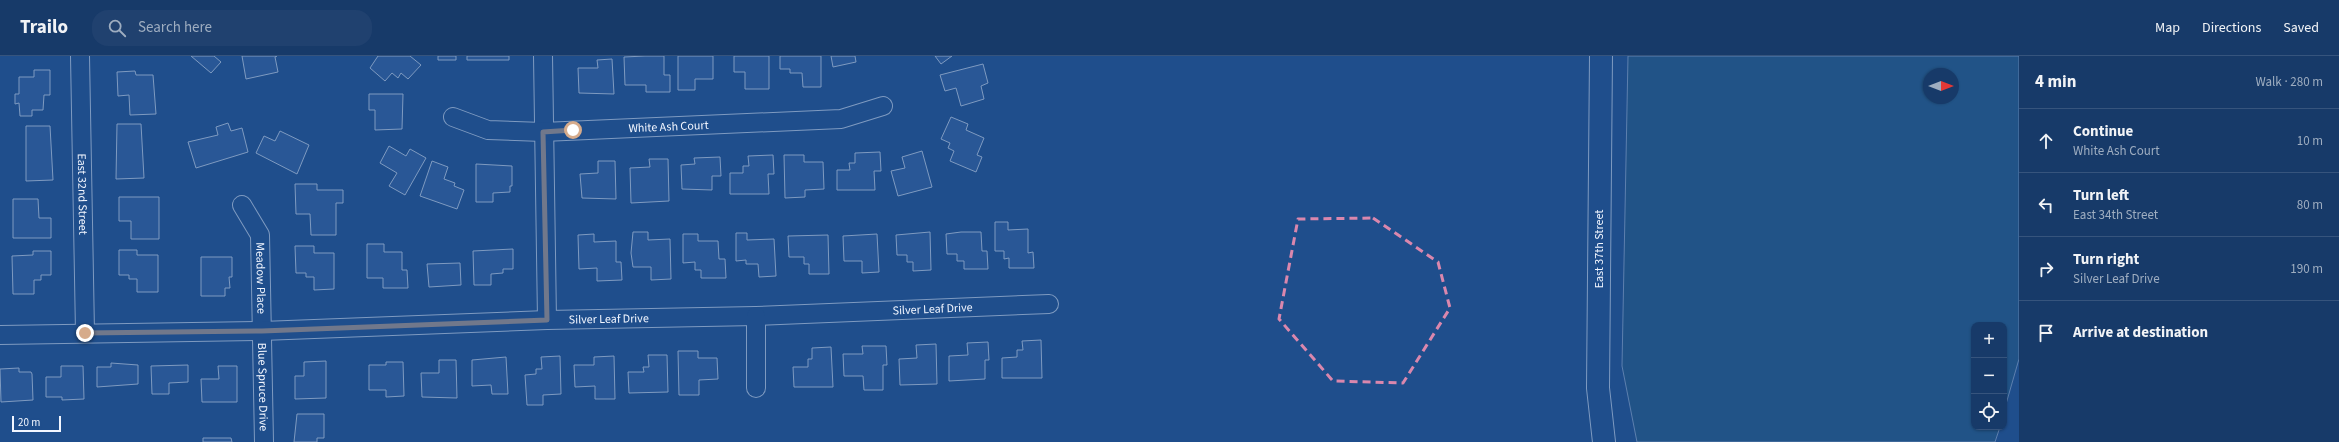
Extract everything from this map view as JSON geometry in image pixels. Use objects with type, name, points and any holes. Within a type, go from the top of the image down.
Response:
[{"type":"main road","name":"East 37th Street","points":[[1601,56],[1598,388],[1604,442]]},
{"type":"street","name":"East 32nd Street","points":[[80,56],[85,333]]},
{"type":"street","points":[[543,56],[547,320]]},
{"type":"street","name":"White Ash Court","points":[[453,117],[488,130],[543,132],[841,120],[883,106]]},
{"type":"street","name":"Meadow Place","points":[[242,205],[260,235],[262,331]]},
{"type":"street","name":"Silver Leaf Drive","points":[[0,334],[262,331],[547,320],[756,316],[1049,304]]},
{"type":"street","points":[[756,316],[756,388]]},
{"type":"street","name":"Blue Spruce Drive","points":[[262,331],[264,442]]},
{"type":"highlighted area","points":[[1373,218],[1438,262],[1450,308],[1403,383],[1333,381],[1279,319],[1298,219]]},
{"type":"shaded area","points":[[1628,56],[2019,56],[2019,359],[2007,401],[2007,322],[1971,322],[1971,430],[1999,430],[1995,442],[1637,442],[1622,366]]},
{"type":"building","points":[[191,56],[214,56],[221,62],[211,73]]},
{"type":"building","points":[[242,56],[277,56],[275,57],[278,72],[246,79]]},
{"type":"building","points":[[378,56],[410,56],[421,65],[408,79],[401,73],[398,78],[392,73],[385,81],[370,68]]},
{"type":"building","points":[[438,56],[456,56],[456,60],[438,60]]},
{"type":"building","points":[[467,56],[509,56],[509,60],[467,60]]},
{"type":"building","points":[[664,56],[664,75],[670,75],[670,92],[646,92],[646,85],[625,85],[624,57]]},
{"type":"building","points":[[678,56],[713,56],[713,79],[695,79],[695,90],[678,90]]},
{"type":"building","points":[[734,56],[769,56],[769,89],[745,89],[745,72],[734,72]]},
{"type":"building","points":[[780,56],[821,56],[821,87],[803,87],[802,73],[790,73],[790,69],[780,69]]},
{"type":"building","points":[[831,56],[855,56],[856,62],[833,67]]},
{"type":"building","points":[[935,56],[952,56],[941,64]]},
{"type":"building","points":[[612,59],[614,94],[579,93],[578,68],[598,68],[597,60]]},
{"type":"building","points":[[983,64],[988,83],[981,86],[984,99],[961,106],[956,88],[945,91],[940,75]]},
{"type":"building","points":[[34,70],[50,70],[50,95],[44,95],[43,110],[32,110],[32,116],[20,116],[19,103],[15,104],[15,94],[19,94],[19,77],[34,77]]},
{"type":"building","points":[[135,71],[136,75],[153,75],[156,114],[130,115],[129,95],[118,96],[117,72]]},
{"type":"building","points":[[369,94],[403,94],[402,129],[375,130],[375,110],[369,110]]},
{"type":"building","points":[[951,117],[968,124],[966,130],[984,138],[977,155],[982,157],[976,172],[950,161],[954,151],[948,148],[950,143],[941,139]]},
{"type":"building","points":[[228,123],[231,131],[242,128],[248,152],[196,168],[188,142],[218,135],[216,127]]},
{"type":"building","points":[[117,124],[141,124],[144,178],[116,179]]},
{"type":"building","points":[[26,126],[50,126],[53,180],[26,181]]},
{"type":"building","points":[[280,131],[309,145],[297,174],[256,153],[264,136],[275,141]]},
{"type":"building","points":[[389,146],[406,156],[410,149],[426,158],[405,195],[389,186],[397,173],[380,163]]},
{"type":"building","points":[[922,151],[932,187],[898,196],[891,171],[905,168],[902,157]]},
{"type":"building","points":[[880,152],[881,171],[874,171],[875,190],[837,190],[837,170],[850,170],[849,163],[855,163],[855,153]]},
{"type":"building","points":[[773,155],[774,174],[768,174],[769,194],[730,194],[730,173],[743,173],[743,166],[749,166],[748,156]]},
{"type":"building","points":[[784,155],[804,155],[804,162],[823,162],[824,189],[805,190],[805,197],[785,198]]},
{"type":"building","points":[[720,157],[721,176],[712,176],[712,190],[682,189],[681,165],[695,164],[694,158]]},
{"type":"building","points":[[649,159],[668,159],[669,201],[631,203],[630,168],[650,167]]},
{"type":"building","points":[[432,161],[448,167],[444,179],[455,183],[454,186],[464,190],[457,209],[420,196]]},
{"type":"building","points":[[598,161],[615,161],[616,199],[582,198],[580,174],[598,173]]},
{"type":"building","points":[[476,164],[512,166],[512,186],[510,186],[510,192],[493,193],[493,202],[476,202]]},
{"type":"building","points":[[295,184],[317,184],[317,190],[343,190],[343,203],[336,203],[336,235],[311,235],[310,214],[296,214]]},
{"type":"building","points":[[119,197],[159,197],[159,239],[131,239],[131,221],[119,221]]},
{"type":"building","points":[[13,199],[38,199],[39,218],[51,218],[51,238],[13,238]]},
{"type":"building","points":[[995,222],[1008,222],[1008,230],[1028,229],[1028,253],[1033,252],[1034,268],[1009,268],[1009,258],[1004,259],[1004,251],[995,251]]},
{"type":"building","points":[[633,232],[648,232],[648,240],[670,239],[671,279],[651,280],[651,267],[633,267],[631,253]]},
{"type":"building","points":[[930,232],[931,270],[913,271],[913,262],[907,262],[907,255],[897,255],[896,235]]},
{"type":"building","points":[[981,232],[982,251],[987,251],[988,269],[964,269],[964,261],[957,261],[957,254],[947,254],[946,234]]},
{"type":"building","points":[[736,233],[747,233],[747,240],[774,239],[776,276],[759,277],[758,264],[746,264],[746,260],[736,261]]},
{"type":"building","points":[[594,234],[594,242],[616,241],[616,262],[621,262],[622,280],[597,281],[597,268],[579,269],[578,235]]},
{"type":"building","points":[[683,234],[698,234],[698,241],[718,241],[719,259],[725,259],[726,278],[701,278],[701,270],[695,270],[695,262],[683,263]]},
{"type":"building","points":[[877,234],[879,272],[862,273],[862,261],[844,261],[843,236]]},
{"type":"building","points":[[828,235],[829,274],[809,274],[809,264],[804,264],[804,257],[789,257],[788,236]]},
{"type":"building","points":[[367,244],[384,244],[384,252],[402,252],[402,270],[407,270],[408,288],[383,288],[383,278],[367,278]]},
{"type":"building","points":[[295,246],[314,246],[314,253],[334,253],[334,289],[314,290],[314,277],[306,277],[306,273],[296,273]]},
{"type":"building","points":[[513,249],[513,269],[503,269],[503,273],[491,274],[491,285],[474,285],[473,251]]},
{"type":"building","points":[[119,250],[137,250],[137,255],[158,255],[158,292],[137,292],[137,279],[129,279],[129,275],[119,275]]},
{"type":"building","points":[[33,251],[51,251],[51,275],[41,275],[41,280],[34,280],[34,294],[13,294],[12,256],[33,255]]},
{"type":"building","points":[[201,257],[232,257],[232,277],[229,277],[230,288],[225,288],[225,296],[201,296]]},
{"type":"building","points":[[460,263],[461,285],[429,287],[427,264]]},
{"type":"building","points":[[1041,340],[1042,378],[1002,378],[1002,358],[1017,357],[1017,350],[1023,350],[1022,341]]},
{"type":"building","points":[[988,342],[989,360],[985,360],[985,379],[949,381],[949,356],[968,355],[967,343]]},
{"type":"building","points":[[936,344],[937,384],[900,385],[899,359],[917,358],[916,345]]},
{"type":"building","points":[[862,346],[886,346],[887,365],[883,365],[883,390],[864,390],[863,376],[844,376],[843,354],[863,354]]},
{"type":"building","points":[[831,347],[833,387],[794,387],[793,367],[808,367],[808,359],[812,359],[812,348]]},
{"type":"building","points":[[678,351],[698,351],[698,358],[717,358],[718,379],[699,380],[699,395],[679,395]]},
{"type":"building","points":[[648,355],[667,355],[668,392],[629,393],[628,372],[644,372],[643,367],[649,367]]},
{"type":"building","points":[[560,356],[561,394],[543,395],[543,405],[527,405],[525,375],[536,374],[536,369],[542,369],[541,357]]},
{"type":"building","points":[[614,356],[615,399],[595,399],[595,386],[575,387],[574,365],[594,365],[594,357]]},
{"type":"building","points":[[506,357],[508,394],[492,394],[491,385],[472,386],[472,360]]},
{"type":"building","points":[[439,360],[456,360],[457,398],[422,397],[421,373],[439,373]]},
{"type":"building","points":[[326,361],[326,398],[295,399],[295,376],[304,376],[304,362]]},
{"type":"building","points":[[386,362],[403,362],[404,396],[386,397],[386,390],[369,390],[369,365],[386,365]]},
{"type":"building","points":[[111,363],[138,365],[138,384],[97,387],[97,367],[111,367]]},
{"type":"building","points":[[188,365],[188,382],[169,383],[169,394],[152,394],[151,366]]},
{"type":"building","points":[[61,366],[83,366],[84,399],[62,400],[62,397],[46,397],[46,377],[61,377]]},
{"type":"building","points":[[218,366],[237,366],[237,402],[202,402],[201,379],[219,379]]},
{"type":"building","points":[[19,368],[19,372],[31,372],[32,374],[33,400],[1,402],[0,369]]},
{"type":"building","points":[[297,414],[324,414],[324,438],[317,438],[317,442],[294,442]]},
{"type":"building","points":[[203,438],[231,438],[232,442],[203,442]]},
{"type":"route","points":[[85,333],[262,331],[547,320],[543,132],[573,130]]}]
